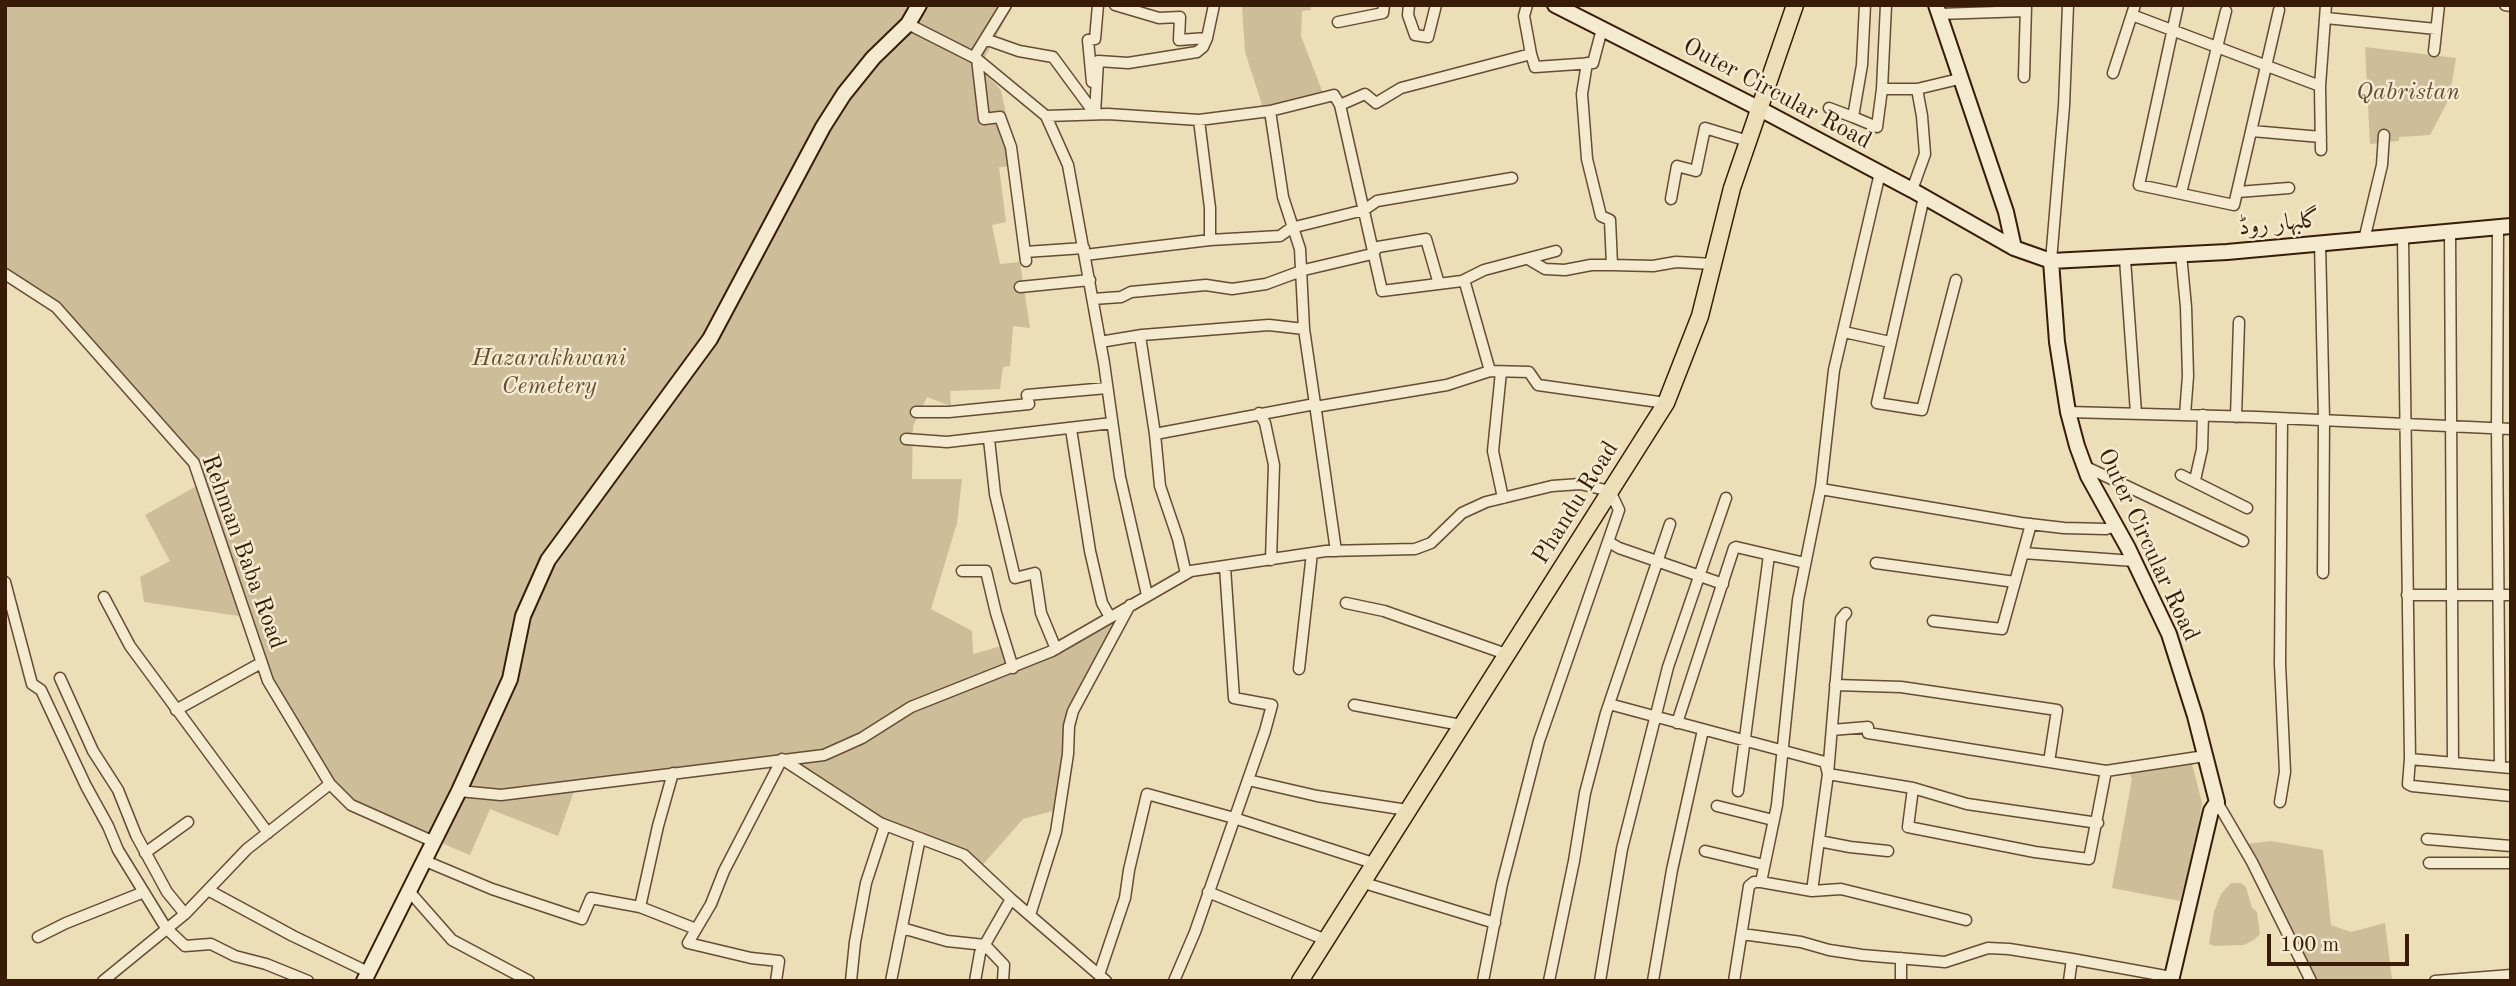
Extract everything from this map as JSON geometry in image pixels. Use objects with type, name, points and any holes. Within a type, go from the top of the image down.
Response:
[{"type":"main road","points":[[366,976],[459,791],[510,679],[523,616],[548,560],[710,339],[823,127],[844,94],[873,58],[908,24],[919,5]]},
{"type":"main road","name":"Outer Circular Road","points":[[1555,5],[1918,193],[2014,248],[2051,261],[2057,342],[2068,412],[2084,466],[2169,634],[2217,802]]},
{"type":"main road","name":"Phandu Road","points":[[1300,981],[1666,403],[1700,316],[1732,188],[1795,5]]},
{"type":"main road","points":[[1937,10],[2006,212],[2014,248]]},
{"type":"main road","name":"گلبہار روڈ","points":[[2051,261],[2227,252],[2505,226]]},
{"type":"main road","points":[[2171,979],[2211,811],[2217,802]]},
{"type":"street","points":[[1006,5],[976,58],[984,119],[1000,117],[1011,147],[1025,257],[1280,236],[1292,228],[1364,209],[1377,201],[1512,178]]},
{"type":"street","points":[[1095,114],[1088,40],[1095,39],[1098,5]]},
{"type":"street","points":[[1115,5],[1159,18],[1180,16],[1179,40],[1207,38]]},
{"type":"street","points":[[1095,114],[1098,61],[1128,63],[1197,52],[1207,38],[1214,5]]},
{"type":"street","points":[[1338,22],[1383,13],[1384,5]]},
{"type":"street","points":[[1409,5],[1408,15],[1415,35],[1428,37],[1436,5]]},
{"type":"street","points":[[1527,5],[1524,16],[1535,67],[1593,63],[1602,29]]},
{"type":"street","points":[[1853,117],[1862,65],[1865,5]]},
{"type":"street","points":[[1829,108],[1877,127],[1882,89],[1886,5]]},
{"type":"street","points":[[2051,261],[2064,106],[2068,5]]},
{"type":"street","points":[[2178,5],[2139,185],[2234,205],[2279,9]]},
{"type":"street","points":[[2321,150],[2320,86],[2326,5]]},
{"type":"street","points":[[2434,51],[2440,5]]},
{"type":"street","points":[[2505,5],[2511,6]]},
{"type":"street","points":[[1937,10],[2026,8],[2024,77]]},
{"type":"street","points":[[2113,73],[2133,10],[2172,31],[2320,86]]},
{"type":"street","points":[[2181,193],[2226,11]]},
{"type":"street","points":[[2326,18],[2436,30]]},
{"type":"street","points":[[908,24],[976,58],[1046,116],[1068,165],[1090,280],[1120,477],[1147,595]]},
{"type":"street","points":[[985,39],[1019,51],[1053,57],[1095,114]]},
{"type":"street","points":[[1340,104],[1365,94],[1376,103],[1401,88],[1531,54]]},
{"type":"street","points":[[1587,63],[1582,94],[1587,159],[1601,216],[1610,220],[1612,265]]},
{"type":"street","points":[[1882,89],[1917,89],[1959,79]]},
{"type":"street","points":[[1917,89],[1925,154],[1877,403],[1922,410],[1956,280]]},
{"type":"street","points":[[1046,116],[1095,114],[1199,120],[1270,111],[1334,95],[1340,104],[1382,292],[1462,281],[1484,270],[1556,251]]},
{"type":"street","points":[[1270,111],[1283,197],[1300,249],[1304,329],[1336,551]]},
{"type":"street","points":[[1199,120],[1210,208],[1210,240]]},
{"type":"street","points":[[1671,199],[1677,166],[1696,171],[1706,128],[1748,141]]},
{"type":"street","points":[[2252,131],[2321,137]]},
{"type":"street","points":[[2364,240],[2382,165],[2384,135]]},
{"type":"street","points":[[1761,882],[1783,751],[1798,600],[1821,489],[1834,370],[1880,173]]},
{"type":"street","points":[[2238,192],[2289,188]]},
{"type":"street","points":[[2410,759],[2505,767],[2498,595],[2497,428],[2505,226]]},
{"type":"street","points":[[2450,233],[2453,763]]},
{"type":"street","points":[[2403,237],[2409,786],[2511,796]]},
{"type":"street","points":[[1093,299],[1121,297],[1131,292],[1206,285],[1232,289],[1266,284],[1302,271],[1372,254],[1378,247],[1426,239],[1439,284]]},
{"type":"street","points":[[2320,242],[2324,421],[2323,573]]},
{"type":"street","points":[[2181,254],[2188,376],[2185,415]]},
{"type":"street","points":[[2125,258],[2136,413]]},
{"type":"street","points":[[1528,259],[1545,270],[1565,270],[1591,265],[1653,266],[1676,262],[1714,264]]},
{"type":"street","name":"Rehman Baba Road","points":[[5,274],[56,307],[194,463],[268,681],[330,784],[351,805],[432,841]]},
{"type":"street","points":[[1020,287],[1090,280]]},
{"type":"street","points":[[1462,281],[1465,282],[1495,372],[1493,451],[1503,498]]},
{"type":"street","points":[[2236,417],[2239,322]]},
{"type":"street","points":[[1100,342],[1269,325],[1304,329]]},
{"type":"street","points":[[1844,332],[1889,342]]},
{"type":"street","points":[[1140,336],[1160,486],[1178,539],[1186,574]]},
{"type":"street","points":[[1155,434],[1259,413],[1447,385],[1495,372],[1529,372],[1538,385],[1666,403]]},
{"type":"street","points":[[916,412],[949,412],[1029,404],[1027,395],[1107,388]]},
{"type":"street","points":[[2068,412],[2203,415],[2511,429]]},
{"type":"street","points":[[1259,413],[1265,423],[1273,465],[1271,560]]},
{"type":"street","points":[[2195,480],[2202,449],[2203,415]]},
{"type":"street","points":[[2280,802],[2286,772],[2280,664],[2282,419]]},
{"type":"street","points":[[906,439],[947,442],[989,439],[1112,423]]},
{"type":"street","points":[[1071,429],[1090,551],[1102,603],[1110,617]]},
{"type":"street","points":[[989,439],[995,494],[1014,579],[1035,573],[1041,613],[1056,649]]},
{"type":"street","points":[[2084,466],[2243,541]]},
{"type":"street","points":[[2181,475],[2246,508]]},
{"type":"street","points":[[459,791],[501,795],[824,755],[862,738],[911,707],[1056,649],[1191,571],[1312,553],[1415,549],[1431,543],[1462,513],[1486,502],[1552,486],[1580,484],[1610,491],[1619,510],[1539,741],[1522,802],[1483,981]]},
{"type":"street","points":[[1821,489],[2031,524],[2106,529],[2116,526]]},
{"type":"street","points":[[1600,981],[1622,849],[1668,667],[1726,498]]},
{"type":"street","points":[[1549,981],[1585,793],[1609,704],[1670,524]]},
{"type":"street","points":[[1933,621],[2002,629],[2031,524]]},
{"type":"street","points":[[1609,542],[1723,584]]},
{"type":"street","points":[[1677,723],[1736,547],[1805,563]]},
{"type":"street","points":[[1299,669],[1312,553]]},
{"type":"street","points":[[2023,553],[2134,561]]},
{"type":"street","points":[[1738,791],[1769,555]]},
{"type":"street","points":[[1876,563],[2015,582]]},
{"type":"street","points":[[1174,981],[1209,892],[1272,705],[1234,698],[1226,567]]},
{"type":"street","points":[[962,571],[986,571],[1013,668]]},
{"type":"street","points":[[5,582],[32,684],[41,690],[122,858],[166,928],[185,946],[211,944],[235,956],[266,964],[308,981]]},
{"type":"street","points":[[2407,596],[2511,595]]},
{"type":"street","points":[[104,597],[130,646],[268,833]]},
{"type":"street","points":[[1346,603],[1384,611],[1506,654]]},
{"type":"street","points":[[1030,915],[1056,832],[1073,711],[1130,605]]},
{"type":"street","points":[[1812,891],[1828,775],[1841,619],[1846,613]]},
{"type":"street","points":[[176,710],[261,663]]},
{"type":"street","points":[[60,678],[93,751],[118,790],[145,853],[167,892],[184,914]]},
{"type":"street","points":[[1835,685],[1901,687],[2057,710],[2049,762]]},
{"type":"street","points":[[1609,704],[1825,762],[1828,775]]},
{"type":"street","points":[[1354,705],[1461,725]]},
{"type":"street","points":[[1832,730],[1868,727],[1868,733],[2106,771],[2205,756]]},
{"type":"street","points":[[1653,981],[1672,870],[1703,730]]},
{"type":"street","points":[[782,759],[885,825],[964,855],[1102,978],[1125,898],[1131,857],[1147,794],[1234,818],[1373,863]]},
{"type":"street","points":[[776,981],[779,961],[751,958],[688,943],[711,904],[724,872],[782,759]]},
{"type":"street","points":[[1913,788],[1908,827],[2035,852],[2089,859],[2106,771]]},
{"type":"street","points":[[640,906],[673,773]]},
{"type":"street","points":[[1828,775],[1913,788],[1966,804],[2098,823]]},
{"type":"street","points":[[1248,780],[1317,796],[1407,810]]},
{"type":"street","points":[[104,980],[184,914],[247,849],[330,784]]},
{"type":"street","points":[[2217,802],[2252,862],[2311,981]]},
{"type":"street","points":[[1717,806],[1773,820]]},
{"type":"street","points":[[145,853],[188,822]]},
{"type":"street","points":[[850,981],[866,883],[885,825]]},
{"type":"street","points":[[891,981],[920,838]]},
{"type":"street","points":[[2427,839],[2511,846]]},
{"type":"street","points":[[1819,841],[1888,851]]},
{"type":"street","points":[[1705,851],[1764,864]]},
{"type":"street","points":[[423,860],[492,888],[582,919],[590,898],[640,906],[696,929]]},
{"type":"street","points":[[2429,863],[2511,863]]},
{"type":"street","points":[[1361,882],[1495,923]]},
{"type":"street","points":[[1734,981],[1749,886],[1754,882],[1812,891],[1841,889],[1966,920]]},
{"type":"street","points":[[208,890],[366,976]]},
{"type":"street","points":[[408,890],[452,940],[529,981]]},
{"type":"street","points":[[38,937],[144,892]]},
{"type":"street","points":[[1209,892],[1326,940]]},
{"type":"street","points":[[975,981],[980,953],[1011,899]]},
{"type":"street","points":[[902,928],[947,941],[985,945],[1004,965],[1003,981]]},
{"type":"street","points":[[1742,934],[1801,942],[1840,952],[1945,961],[1988,948],[2009,949],[2171,979]]},
{"type":"street","points":[[1900,981],[1901,958]]},
{"type":"street","points":[[2069,981],[2072,959]]},
{"type":"street","points":[[2435,981],[2511,975]]},
{"type":"green space","name":"Hazarakhwani Cemetery","points":[[5,5],[1013,5],[979,68],[1001,90],[1017,166],[999,167],[1006,222],[992,225],[1000,264],[1020,262],[1030,328],[1013,326],[1010,366],[1003,367],[1000,389],[950,391],[951,406],[927,397],[913,426],[912,479],[962,479],[957,523],[931,609],[972,631],[973,654],[1005,645],[1009,669],[1130,605],[1073,711],[1060,809],[1023,819],[979,869],[964,855],[880,823],[782,759],[576,786],[558,836],[490,809],[470,855],[351,805],[326,783],[268,681],[246,617],[144,602],[140,577],[170,561],[145,515],[200,484],[193,463],[56,307],[5,274]]},
{"type":"green space","points":[[1242,5],[1311,5],[1311,10],[1302,11],[1301,36],[1326,101],[1266,117],[1245,52]]},
{"type":"green space","name":"Qabristan","points":[[2365,47],[2456,58],[2449,99],[2430,135],[2399,137],[2399,141],[2370,144]]},
{"type":"green space","points":[[2191,760],[2202,803],[2196,841],[2180,901],[2112,888],[2132,779],[2127,768]]},
{"type":"green space","points":[[2271,841],[2323,850],[2331,925],[2351,932],[2385,923],[2392,979],[2316,981],[2247,844]]},
{"type":"green space","points":[[2231,883],[2241,883],[2246,887],[2252,908],[2257,912],[2260,934],[2244,945],[2214,946],[2209,944],[2214,912],[2221,894]]}]
